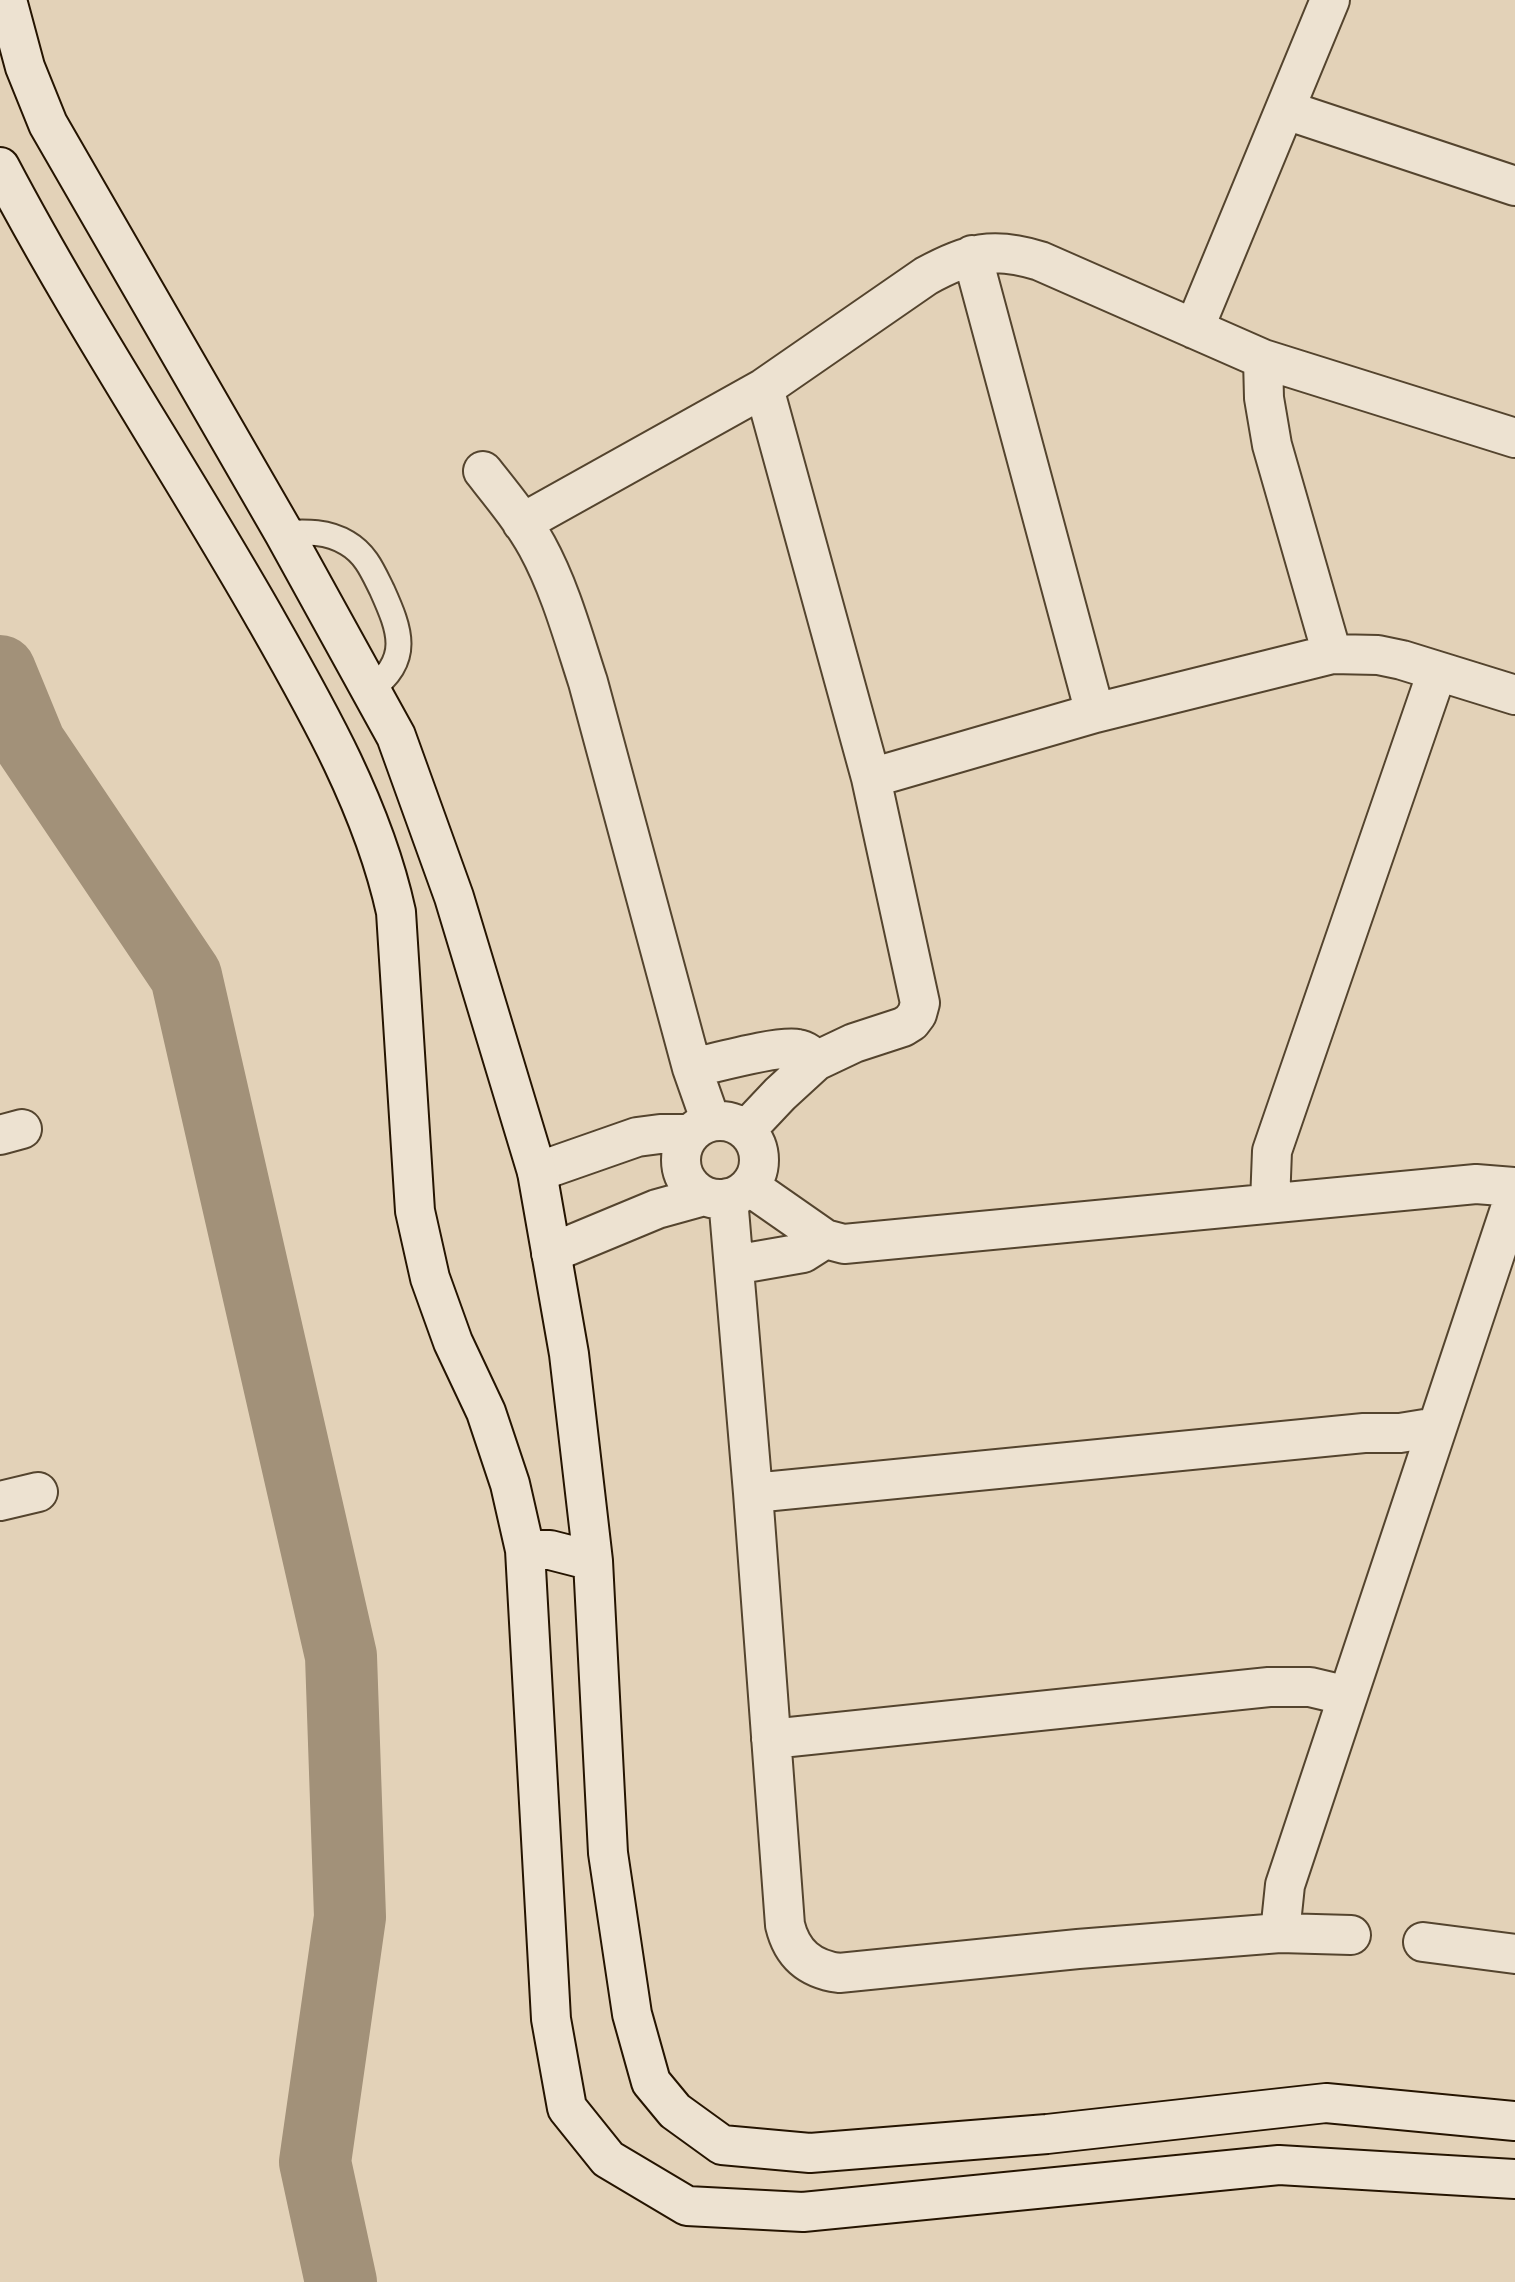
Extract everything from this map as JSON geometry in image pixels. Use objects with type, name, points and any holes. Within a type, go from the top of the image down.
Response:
[{"type":"street","points":[[6,0],[25,67],[48,124],[284,533],[396,736],[454,897],[537,1172],[569,1354],[593,1561],[608,1853],[632,2014],[651,2082],[674,2112],[722,2145],[810,2153],[1047,2134],[1326,2104],[1515,2122]]},
{"type":"street","points":[[1194,329],[1330,0]]},
{"type":"street","points":[[1286,110],[1515,186]]},
{"type":"street","points":[[0,167],[41,246],[222,544],[299,677],[352,783],[378,846],[396,912],[415,1211],[430,1278],[453,1342],[486,1412],[510,1484],[525,1550],[551,2019],[567,2108],[608,2159],[687,2206],[803,2212],[1279,2165],[1515,2179]]},
{"type":"street","points":[[523,523],[764,388],[926,276],[972,255],[992,251],[1018,254],[1040,261],[1264,359],[1515,438]]},
{"type":"street","points":[[972,255],[1095,713]]},
{"type":"street","points":[[1264,359],[1264,398],[1272,445],[1332,653]]},
{"type":"street","points":[[764,388],[871,778],[920,1003],[917,1014],[903,1027],[854,1043],[817,1061],[780,1094],[683,1144],[681,1169],[685,1180],[693,1189],[727,1193],[825,1239],[844,1244],[1476,1184],[1515,1187]]},
{"type":"street","points":[[483,471],[523,523],[537,547],[569,621],[588,681],[692,1068],[716,1129]]},
{"type":"street","points":[[871,778],[1095,713],[1332,653],[1378,655],[1515,695]]},
{"type":"street","points":[[1270,1203],[1272,1151],[1437,672]]},
{"type":"street","points":[[396,912],[454,897]]},
{"type":"street","points":[[692,1068],[782,1049],[798,1049],[809,1053],[817,1061]]},
{"type":"street","points":[[537,1172],[637,1137],[660,1134],[716,1129],[754,1140],[758,1152],[756,1176],[727,1193],[657,1209],[551,1253]]},
{"type":"street","points":[[727,1193],[753,1493],[785,1925],[795,1950],[815,1968],[839,1973],[1078,1949],[1280,1933],[1352,1935]]},
{"type":"street","points":[[1280,1933],[1285,1885],[1515,1194]]},
{"type":"street","points":[[734,1265],[803,1253],[825,1239]]},
{"type":"street","points":[[753,1493],[1364,1433],[1400,1433],[1437,1427]]},
{"type":"street","points":[[0,1501],[38,1492]]},
{"type":"street","points":[[525,1550],[550,1550],[593,1561]]},
{"type":"street","points":[[771,1739],[1269,1687],[1310,1687],[1348,1696]]},
{"type":"street","points":[[1423,1942],[1513,1949]]},
{"type":"lane","points":[[284,533],[315,531],[335,537],[361,554],[371,566],[394,617],[400,645],[397,659],[390,671],[370,690]]},
{"type":"waterway","points":[[0,671],[30,744],[186,976],[341,1656],[350,1917],[315,2162],[341,2282]]}]
